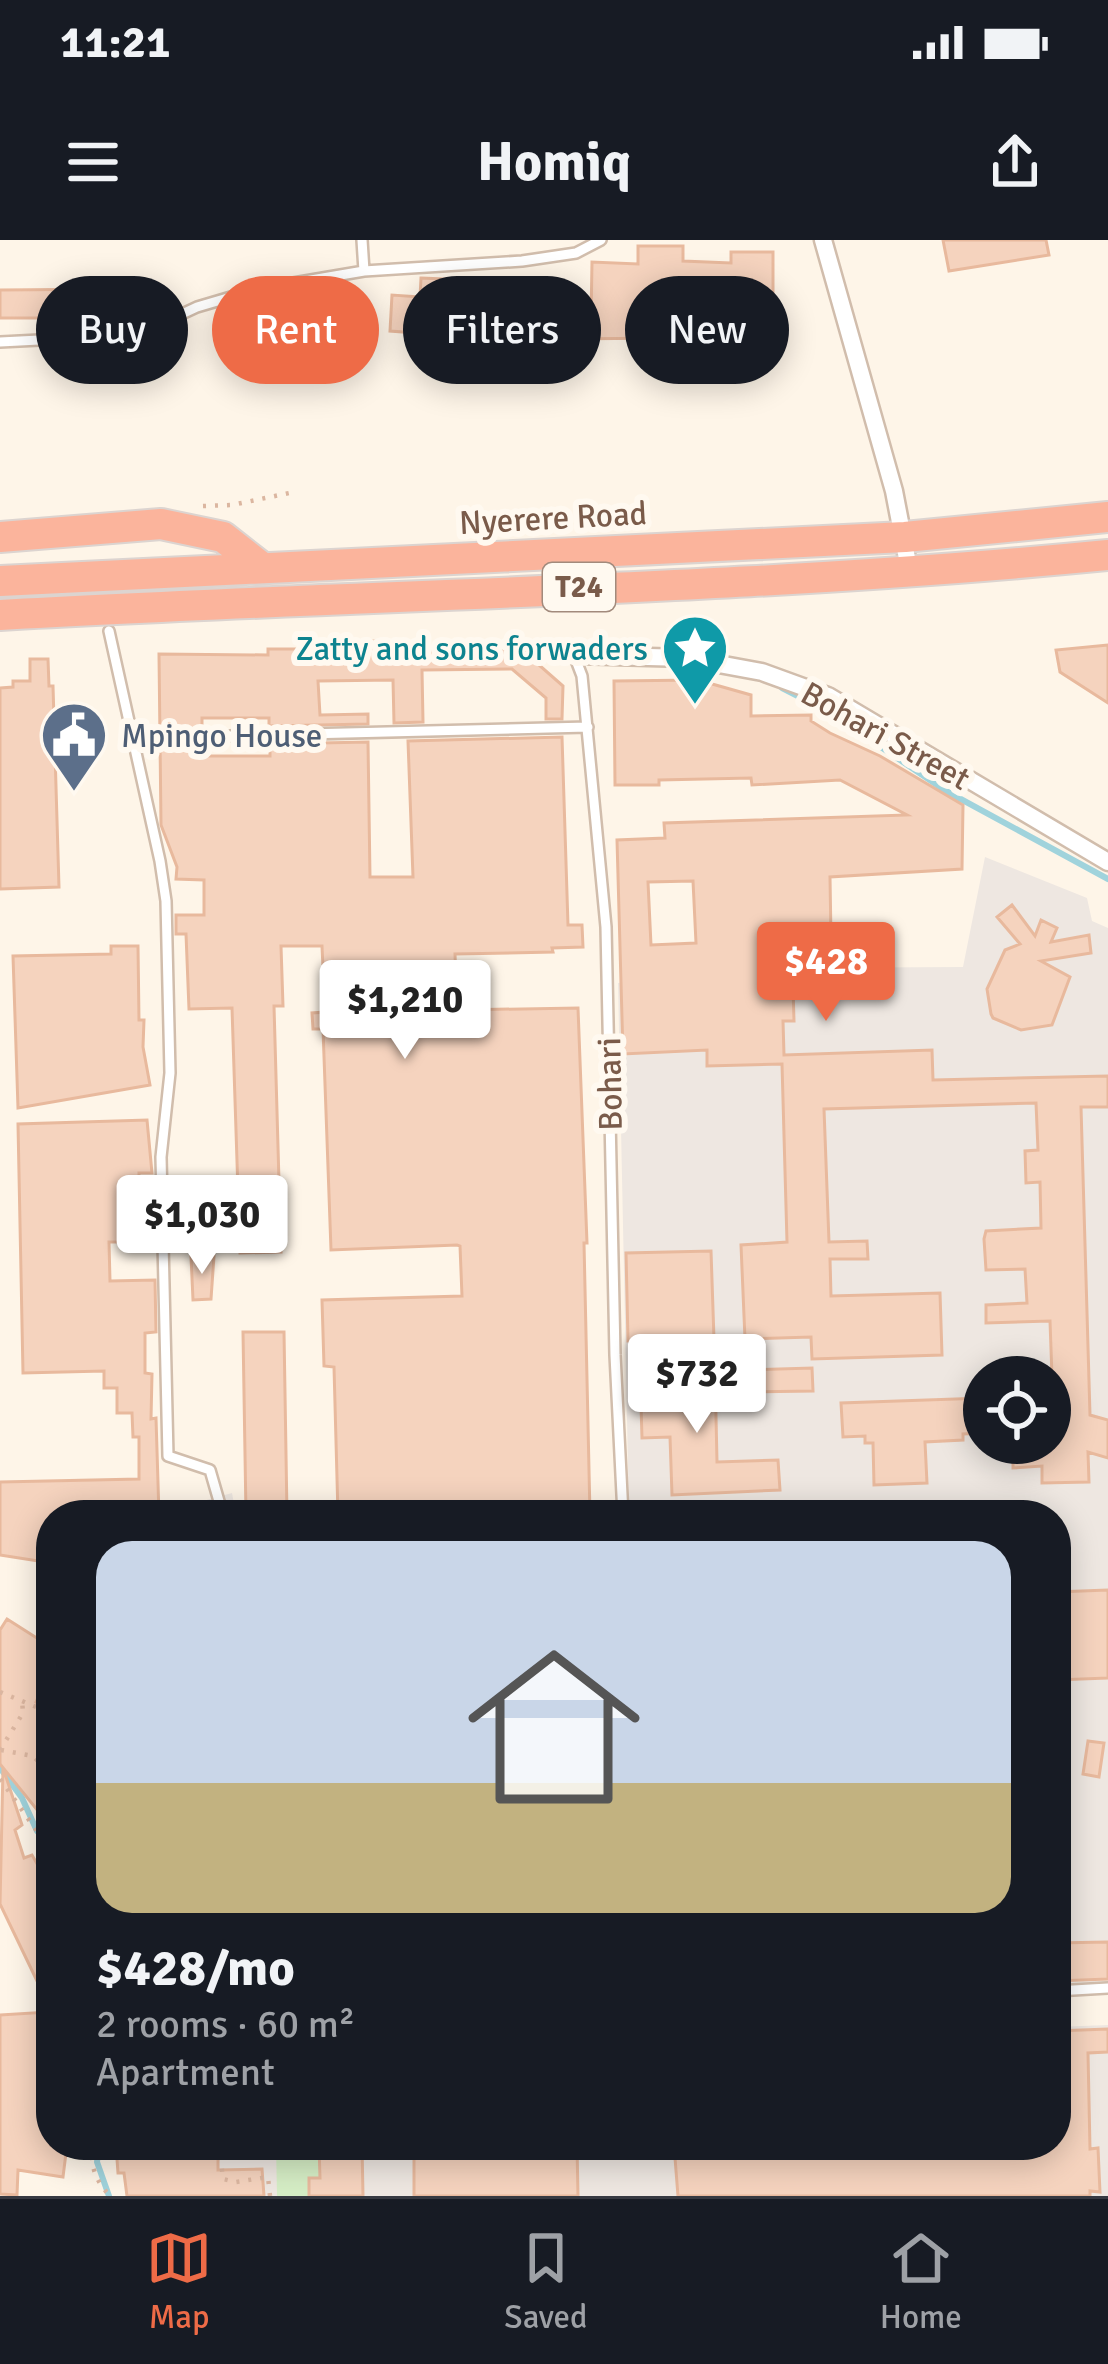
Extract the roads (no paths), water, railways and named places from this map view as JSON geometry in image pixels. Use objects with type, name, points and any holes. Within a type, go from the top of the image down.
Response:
[{"type":"highway","name":"Nyerere Road","points":[[0,581],[905,537],[1108,517]]},
{"type":"highway","points":[[0,536],[161,524],[224,537],[260,566]]},
{"type":"highway","name":"T24","points":[[0,615],[910,574],[1108,555]]},
{"type":"street","points":[[823,240],[905,537],[910,574]]},
{"type":"street","name":"Bohari Street","points":[[574,655],[686,658],[762,672],[828,696],[1108,862]]},
{"type":"lane","points":[[362,240],[364,272]]},
{"type":"lane","points":[[0,342],[137,335],[197,307],[258,289],[364,272],[522,261],[576,253],[601,240]]},
{"type":"lane","points":[[109,631],[166,901],[170,1073],[160,1157],[168,1456],[210,1470],[219,1500]]},
{"type":"lane","name":"Bohari","points":[[574,655],[582,676],[606,927],[622,1500]]},
{"type":"lane","points":[[229,736],[588,728]]},
{"type":"lane","points":[[1071,1989],[1108,1988]]},
{"type":"waterway","points":[[782,688],[829,712],[946,791],[1108,879]]},
{"type":"waterway","points":[[0,1768],[22,1798],[36,1829]]},
{"type":"waterway","points":[[97,2160],[109,2196]]},
{"type":"place","name":"Zatty and sons forwaders","points":[[695,707]]},
{"type":"place","name":"Mpingo House","points":[[74,794]]}]
